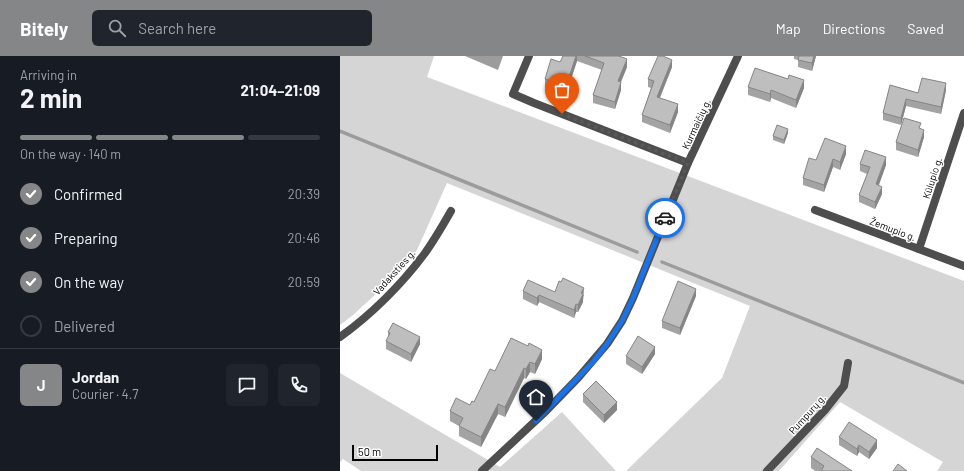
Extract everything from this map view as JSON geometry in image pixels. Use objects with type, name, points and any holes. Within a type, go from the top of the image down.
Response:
[{"type":"street","points":[[530,56],[513,94],[688,163]]},
{"type":"street","name":"Kurmaičių g.","points":[[482,471],[546,411],[593,362],[622,321],[633,298],[688,163],[738,56]]},
{"type":"street","name":"Kūlupio g.","points":[[919,249],[964,113]]},
{"type":"street","name":"Žemupio g.","points":[[815,210],[964,266]]},
{"type":"street","name":"Vadaksties g.","points":[[340,337],[392,291],[409,272],[425,252],[451,211]]},
{"type":"street","name":"Pumpurų g.","points":[[767,471],[825,410],[844,386],[848,362]]},
{"type":"shaded area","points":[[340,56],[434,56],[427,77],[964,281],[964,471],[937,471],[943,462],[840,402],[779,471],[626,471],[722,378],[750,306],[447,183],[417,250],[389,282],[340,325]]},
{"type":"shaded area","points":[[465,56],[503,56],[498,70]]},
{"type":"shaded area","points":[[340,373],[500,467],[562,412],[616,471],[361,471],[343,459],[340,462]]},
{"type":"building","points":[[563,56],[576,56],[566,86],[545,79],[551,59],[560,62]]},
{"type":"building","points":[[585,56],[619,56],[627,59],[618,81],[621,82],[615,102],[593,95],[604,63]]},
{"type":"building","points":[[658,56],[663,56],[672,60],[657,97],[678,104],[670,125],[642,115],[654,81],[648,79]]},
{"type":"building","points":[[799,56],[814,56],[812,63],[798,60]]},
{"type":"building","points":[[755,68],[788,79],[789,75],[804,80],[796,100],[771,90],[770,94],[748,87]]},
{"type":"building","points":[[922,78],[946,83],[941,107],[906,99],[901,118],[883,113],[890,85],[918,93]]},
{"type":"building","points":[[904,118],[921,123],[919,128],[924,130],[918,150],[896,142]]},
{"type":"building","points":[[777,125],[788,129],[784,140],[773,136]]},
{"type":"building","points":[[825,138],[846,146],[840,162],[833,159],[824,185],[803,178],[809,158],[816,160]]},
{"type":"building","points":[[865,150],[886,157],[876,184],[882,187],[875,202],[859,195],[870,167],[860,164]]},
{"type":"building","points":[[563,278],[584,288],[578,305],[576,304],[574,310],[539,295],[537,298],[523,291],[528,280],[555,292],[559,281],[561,282]]},
{"type":"building","points":[[678,281],[696,289],[680,328],[662,321]]},
{"type":"building","points":[[393,323],[420,337],[411,354],[386,341],[390,333],[388,332]]},
{"type":"building","points":[[638,336],[655,347],[642,367],[626,356]]},
{"type":"building","points":[[511,338],[528,346],[529,343],[542,350],[535,364],[530,362],[526,369],[524,368],[505,407],[498,404],[481,437],[459,426],[463,418],[450,411],[456,398],[470,405],[472,401],[474,402],[490,369],[495,371]]},
{"type":"building","points":[[596,381],[617,402],[604,415],[583,394]]},
{"type":"building","points":[[849,422],[877,440],[869,452],[859,445],[857,449],[839,437]]},
{"type":"building","points":[[817,448],[852,471],[821,471],[824,466],[811,457]]},
{"type":"building","points":[[898,464],[907,471],[893,471]]},
{"type":"waterway","points":[[340,131],[637,252]]},
{"type":"waterway","points":[[662,262],[964,383]]},
{"type":"way so far","points":[[562,114],[688,163],[665,218]]},
{"type":"route","points":[[536,421],[593,362],[622,321],[633,298],[665,218]]}]
